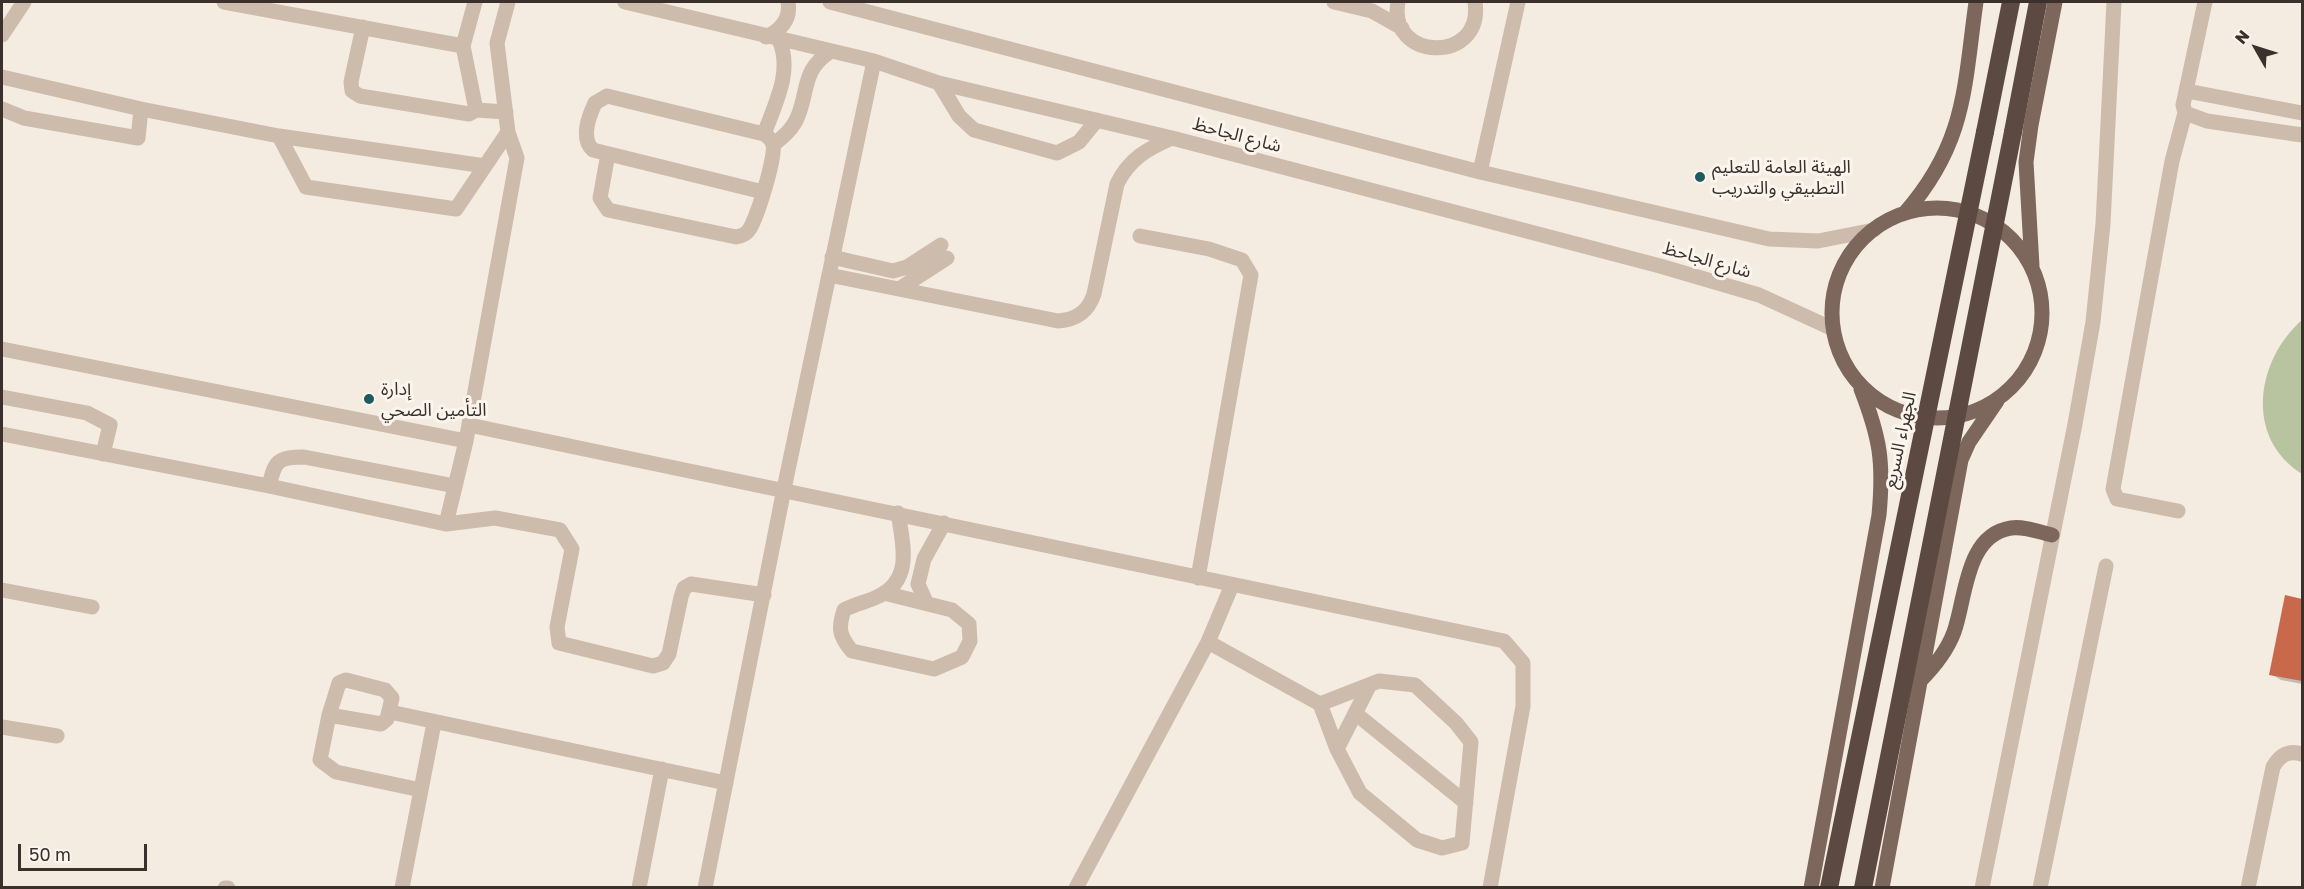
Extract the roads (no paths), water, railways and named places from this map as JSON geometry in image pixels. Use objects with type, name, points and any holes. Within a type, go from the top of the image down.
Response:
[{"type":"highway","name":"الجهراء السريع","points":[[1828,888],[2011,2]]},
{"type":"highway","points":[[1863,888],[2038,2]]},
{"type":"main road","points":[[1905,213],[1923,192],[1951,144],[1960,115],[1976,2]]},
{"type":"main road","points":[[1882,888],[1961,460],[1969,442],[1998,398],[2021,376],[2036,347],[2042,316],[2041,299],[2032,269],[2026,162],[2055,2]]},
{"type":"main road","points":[[1998,398],[1968,414],[1952,417],[1927,418],[1887,406],[1860,386],[1842,359],[1833,329],[1833,297],[1840,274],[1852,253],[1874,230],[1905,213],[1939,208],[1955,210],[1987,220],[2013,241],[2032,269]]},
{"type":"main road","name":"الجهراء السريع","points":[[1811,888],[1879,515],[1881,453],[1877,429],[1860,386]]},
{"type":"main road","points":[[1920,681],[1947,646],[1958,619],[1970,568],[1985,544],[1996,534],[2010,528],[2052,535]]},
{"type":"street","points":[[2,35],[24,2]]},
{"type":"street","points":[[225,2],[463,46]]},
{"type":"street","points":[[475,2],[463,46],[476,110]]},
{"type":"street","points":[[446,524],[466,441],[517,158],[508,132],[496,43],[508,2]]},
{"type":"street","name":"شارع الجاحظ","points":[[625,2],[874,61],[939,82],[1172,138],[1660,266],[1759,295],[1833,329]]},
{"type":"street","points":[[608,154],[600,198],[604,207],[612,212],[740,236],[750,228],[763,192],[769,140],[784,74],[784,52],[772,38],[787,17],[788,2]]},
{"type":"street","name":"شارع الجاحظ","points":[[830,2],[1480,172],[1769,238],[1818,241],[1874,230]]},
{"type":"street","points":[[1334,2],[1372,11],[1402,28]]},
{"type":"street","points":[[1398,2],[1398,18],[1402,28],[1409,37],[1429,48],[1452,46],[1469,31],[1477,4]]},
{"type":"street","points":[[1480,172],[1518,2]]},
{"type":"street","points":[[1982,888],[2075,424],[2100,265],[2114,2]]},
{"type":"street","points":[[2178,511],[2126,503],[2117,499],[2113,489],[2172,161],[2185,113],[2183,105],[2205,2]]},
{"type":"street","points":[[363,27],[351,82],[352,91],[360,96],[469,114],[476,110],[506,112]]},
{"type":"street","points":[[763,192],[592,150],[585,139],[593,106],[598,100],[607,96],[769,140],[787,134],[797,118],[807,80],[816,61],[831,51]]},
{"type":"street","points":[[705,888],[783,489],[874,61]]},
{"type":"street","points":[[2,77],[141,109],[279,136],[485,166]]},
{"type":"street","points":[[939,82],[959,116],[975,130],[1057,153],[1079,142],[1097,120]]},
{"type":"street","points":[[2187,91],[2302,113]]},
{"type":"street","points":[[2,109],[24,118],[138,138],[141,109]]},
{"type":"street","points":[[2185,113],[2207,121],[2302,135]]},
{"type":"street","points":[[279,136],[306,187],[456,209],[508,132]]},
{"type":"street","points":[[829,274],[1058,321],[1077,317],[1091,303],[1094,294],[1117,184],[1122,174],[1137,156],[1172,138]]},
{"type":"street","points":[[1140,236],[1209,249],[1242,260],[1251,275],[1198,578]]},
{"type":"street","points":[[832,257],[893,272],[944,251],[899,290]]},
{"type":"street","points":[[2,349],[466,441]]},
{"type":"street","points":[[2,397],[87,413],[110,425],[103,454]]},
{"type":"street","points":[[469,425],[1504,641],[1524,663],[1523,706],[1490,888]]},
{"type":"street","points":[[2,434],[269,486],[446,524],[495,518],[560,530],[572,549],[557,627],[559,644],[653,666],[663,663],[669,654],[684,588],[691,584],[764,595]]},
{"type":"street","points":[[269,486],[274,465],[285,457],[304,457],[455,486]]},
{"type":"street","points":[[884,593],[952,610],[969,624],[970,640],[962,657],[934,669],[852,651],[843,641],[838,627],[844,610],[893,588],[903,569],[904,555],[898,513]]},
{"type":"street","points":[[926,602],[918,584],[924,559],[944,523]]},
{"type":"street","points":[[2040,888],[2106,566]]},
{"type":"street","points":[[1076,888],[1208,642],[1232,585]]},
{"type":"street","points":[[2,590],[92,607]]},
{"type":"street","points":[[1208,642],[1320,704],[1337,749],[1360,793],[1417,840],[1442,848],[1462,843],[1471,742],[1456,723],[1415,686],[1379,681],[1320,704]]},
{"type":"street","points":[[329,715],[381,724],[390,712],[392,698],[385,690],[346,680],[339,682],[335,689],[329,715],[320,760],[326,767],[336,772],[421,790]]},
{"type":"street","points":[[1337,749],[1369,686]]},
{"type":"street","points":[[390,712],[726,783]]},
{"type":"street","points":[[1355,713],[1466,803]]},
{"type":"street","points":[[402,888],[434,723]]},
{"type":"street","points":[[2,727],[57,736]]},
{"type":"street","points":[[2248,888],[2273,767],[2282,756],[2288,753],[2302,754]]},
{"type":"street","points":[[639,888],[662,769]]},
{"type":"place","name":"الهيئة العامة للتعليم التطبيقي والتدريب","points":[[1700,177]]},
{"type":"place","name":"إدارة التأمين الصحي","points":[[369,399]]}]
